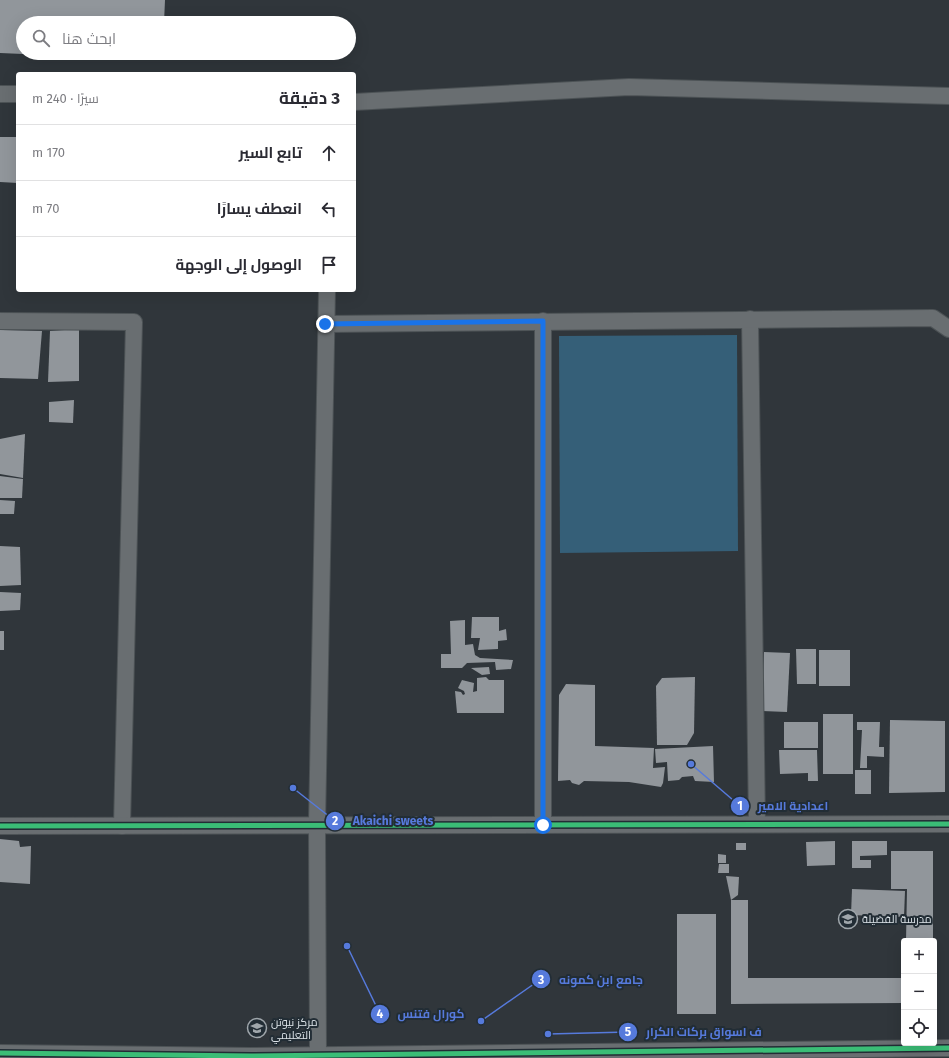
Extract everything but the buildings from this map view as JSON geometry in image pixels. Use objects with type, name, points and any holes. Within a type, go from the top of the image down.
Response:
[{"type":"street","points":[[356,102],[629,87],[949,96]]},
{"type":"street","points":[[0,94],[16,94]]},
{"type":"street","points":[[318,1054],[318,825],[325,324],[327,292]]},
{"type":"street","points":[[325,324],[933,318],[949,329]]},
{"type":"street","points":[[750,319],[757,824]]},
{"type":"street","points":[[543,321],[543,825]]},
{"type":"street","points":[[0,322],[134,322],[122,826]]},
{"type":"street","points":[[0,826],[949,824]]},
{"type":"street","points":[[0,1053],[251,1057],[318,1054],[394,1056],[739,1054],[949,1048]]},
{"type":"shaded area","points":[[737,335],[738,551],[560,553],[559,336]]},
{"type":"cycle path","points":[[0,826],[949,824]]},
{"type":"cycle path","points":[[0,1053],[251,1056],[949,1048]]},
{"type":"place","name":"اعدادية الامير","points":[[691,764]]},
{"type":"place","name":"Akaichi sweets","points":[[293,788]]},
{"type":"place","name":"مدرسة الفضيلة","points":[[848,919]]},
{"type":"place","name":"كورال فتنس","points":[[347,946]]},
{"type":"place","name":"جامع ابن كمونه","points":[[481,1021]]},
{"type":"place","name":"مركز نيوتن التعليمي","points":[[257,1028]]},
{"type":"place","name":"ف اسواق بركات الكرار","points":[[548,1034]]},
{"type":"route","points":[[325,324],[543,321],[543,825]]}]
